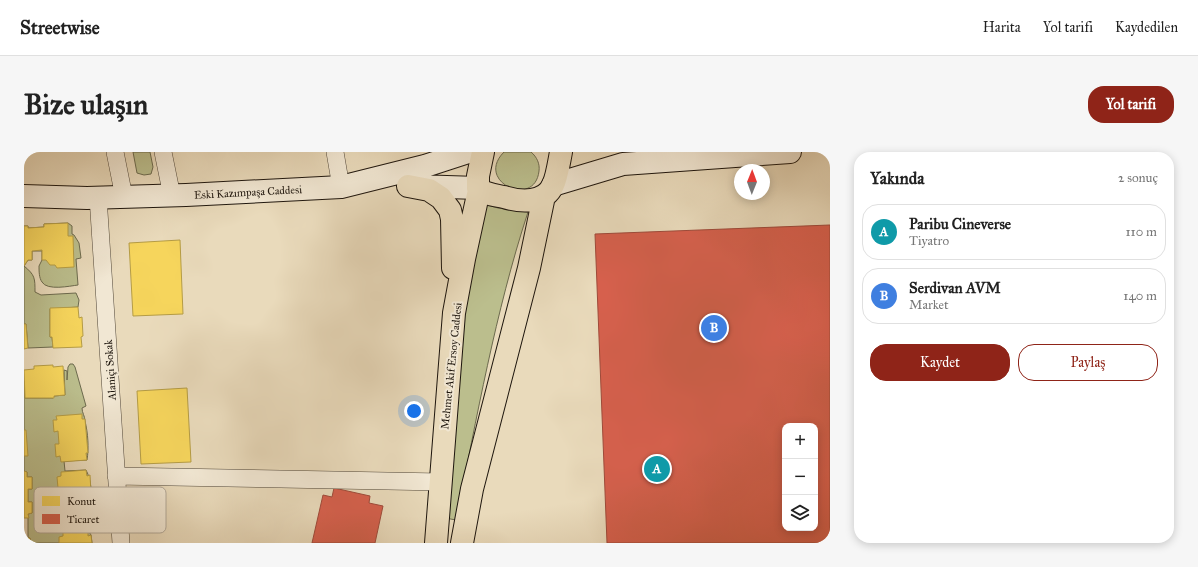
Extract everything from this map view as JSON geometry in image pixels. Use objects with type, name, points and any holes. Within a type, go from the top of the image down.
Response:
[{"type":"main road","name":"Mehmet Akif Ersoy Caddesi","points":[[436,543],[454,313],[479,189],[478,176],[484,152]]},
{"type":"main road","points":[[462,543],[472,489],[549,191],[561,152]]},
{"type":"main road","points":[[408,186],[429,190],[441,198],[450,210],[452,220],[454,313]]},
{"type":"main road","points":[[479,189],[511,199],[526,200],[549,191]]},
{"type":"street","points":[[116,152],[124,197]]},
{"type":"street","points":[[163,152],[172,196]]},
{"type":"street","points":[[335,152],[341,187],[408,186],[479,189]]},
{"type":"street","name":"Eski Kazımpaşa Caddesi","points":[[24,196],[172,196],[341,187],[425,166],[468,152]]},
{"type":"street","points":[[549,191],[623,164],[790,152]]},
{"type":"street","name":"Alaniçi Sokak","points":[[98,197],[117,487]]},
{"type":"street","points":[[116,476],[441,482]]},
{"type":"street","name":"Alaniçi Sokak","points":[[120,533],[121,543]]},
{"type":"green space","points":[[133,152],[150,152],[153,167],[151,174],[144,175],[137,173]]},
{"type":"green space","points":[[504,152],[531,152],[535,156],[538,161],[539,171],[535,182],[528,188],[518,190],[509,187],[501,181],[496,173],[497,163]]},
{"type":"green space","points":[[484,204],[498,208],[528,212],[516,250],[496,327],[456,520],[445,518],[454,364]]},
{"type":"green space","points":[[68,223],[72,226],[72,234],[79,243],[81,258],[76,259],[78,285],[53,287],[45,285],[41,280],[39,272],[39,266],[42,260],[42,251],[32,251],[32,260],[28,260],[24,266],[24,226],[28,226],[28,228],[44,227],[44,224]]},
{"type":"green space","points":[[24,266],[34,277],[35,292],[41,295],[76,293],[79,300],[78,307],[50,309],[50,337],[52,337],[53,347],[28,348],[26,324],[24,324]]},
{"type":"green space","points":[[70,364],[73,364],[75,367],[86,406],[82,408],[82,411],[87,430],[88,451],[87,460],[64,461],[65,471],[86,470],[91,487],[34,487],[34,533],[90,533],[92,543],[30,543],[30,538],[28,538],[28,514],[32,513],[32,502],[28,502],[28,489],[32,489],[32,477],[27,477],[27,472],[24,471],[24,381],[25,398],[53,398],[54,396],[65,395],[64,370],[67,371],[67,380],[68,367]]},
{"type":"building: Konut","points":[[68,223],[68,236],[73,236],[74,267],[57,268],[55,265],[50,265],[46,260],[42,260],[42,250],[32,251],[32,260],[28,260],[24,266],[24,226],[28,226],[28,228],[44,227],[44,224]]},
{"type":"building: Konut","points":[[180,240],[183,314],[133,316],[129,243]]},
{"type":"building: Konut","points":[[78,307],[79,318],[82,317],[82,347],[53,348],[52,337],[50,337],[50,308]]},
{"type":"building: Konut","points":[[24,324],[26,324],[28,348],[24,349]]},
{"type":"building: Konut","points":[[53,365],[53,367],[63,366],[65,395],[54,396],[54,398],[25,398],[24,370],[34,369],[34,366]]},
{"type":"building: Konut","points":[[187,388],[191,462],[141,464],[137,391]]},
{"type":"building: Konut","points":[[82,414],[82,419],[85,419],[88,453],[86,453],[87,460],[61,462],[60,456],[56,457],[55,444],[59,444],[58,431],[54,432],[53,420],[57,420],[56,416]]},
{"type":"building: Konut","points":[[24,430],[26,430],[28,456],[24,456]]},
{"type":"building: Konut","points":[[86,470],[87,476],[90,475],[91,487],[58,487],[57,477],[61,476],[61,472]]},
{"type":"building: Konut","points":[[24,471],[27,472],[27,477],[32,477],[32,489],[28,489],[28,502],[32,502],[32,513],[28,514],[29,518],[24,518]]},
{"type":"building: Konut","points":[[63,533],[88,533],[88,536],[91,535],[92,543],[59,543],[59,537],[63,536]]},
{"type":"building: Konut","points":[[24,538],[30,538],[30,543],[24,543]]},
{"type":"building: Ticaret","points":[[830,225],[830,543],[607,543],[595,234]]},
{"type":"building: Ticaret","points":[[334,488],[370,496],[369,503],[383,506],[375,543],[312,543],[323,495],[332,497]]},
{"type":"place","name":"Serdivan AVM","points":[[714,328]]},
{"type":"place","name":"Paribu Cineverse","points":[[657,469]]}]
